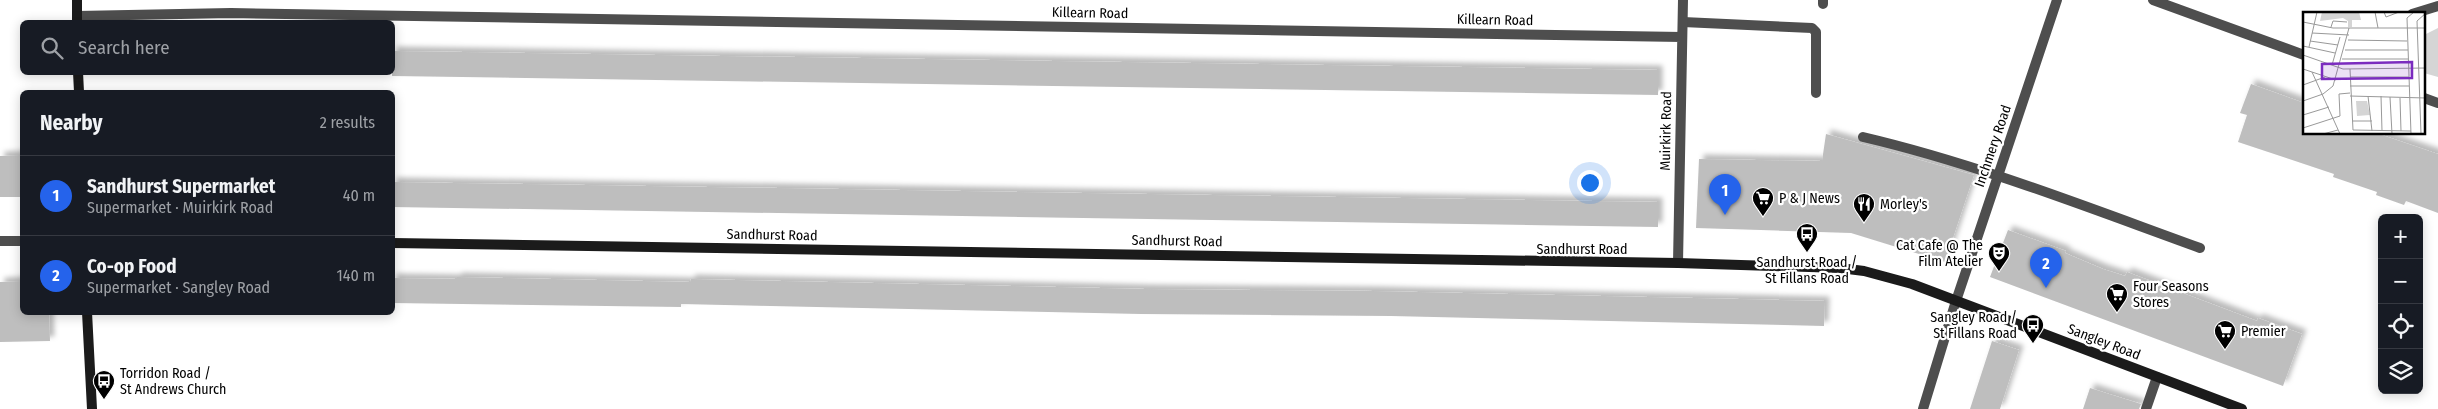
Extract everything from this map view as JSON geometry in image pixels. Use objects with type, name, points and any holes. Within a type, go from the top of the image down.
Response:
[{"type":"street","points":[[77,0],[77,19]]},
{"type":"street","name":"Muirkirk Road","points":[[1678,263],[1683,0]]},
{"type":"street","name":"Inchmery Road","points":[[1923,409],[1956,301],[2057,0]]},
{"type":"street","points":[[2153,0],[2303,55]]},
{"type":"street","points":[[2418,12],[2438,6]]},
{"type":"street","name":"Killearn Road","points":[[77,19],[241,14],[1682,37]]},
{"type":"street","points":[[1683,22],[1812,28],[1816,32],[1816,93]]},
{"type":"street","points":[[78,75],[79,90]]},
{"type":"street","points":[[2426,99],[2438,103]]},
{"type":"street","points":[[1863,137],[1998,176],[2200,248]]},
{"type":"street","points":[[0,241],[20,241]]},
{"type":"street","name":"Sandhurst Road","points":[[395,243],[1678,263],[1852,269],[1912,284],[1956,301]]},
{"type":"street","name":"Sangley Road","points":[[1956,301],[2242,409]]},
{"type":"street","points":[[87,315],[92,409]]},
{"type":"street","points":[[2146,409],[2157,377]]},
{"type":"shaded area","points":[[2438,28],[2438,77],[2426,74],[2426,34]]},
{"type":"building","points":[[395,51],[1658,70],[1658,95],[392,76],[395,75]]},
{"type":"building","points":[[2251,84],[2303,103],[2303,135],[2382,135],[2438,154],[2438,213],[2406,201],[2404,205],[2376,195],[2377,192],[2333,177],[2334,174],[2238,142],[2247,115],[2240,113]]},
{"type":"building","points":[[1826,134],[1974,175],[1945,262],[1851,233],[1696,228],[1699,159],[1822,161]]},
{"type":"building","points":[[20,155],[20,197],[0,197],[0,156]]},
{"type":"building","points":[[395,182],[1658,202],[1658,227],[395,207]]},
{"type":"building","points":[[2008,230],[2066,251],[2065,253],[2103,269],[2125,276],[2127,272],[2257,321],[2258,318],[2302,334],[2283,386],[1990,277]]},
{"type":"building","points":[[457,277],[690,282],[691,279],[1825,301],[1824,326],[1391,316],[1141,314],[681,304],[681,307],[395,303],[395,278],[457,279]]},
{"type":"building","points":[[20,281],[20,315],[49,315],[50,341],[0,342],[0,282]]},
{"type":"building","points":[[1992,341],[2019,350],[2000,409],[1970,409]]},
{"type":"building","points":[[2090,388],[2141,404],[2139,409],[2083,409]]},
{"type":"place","name":"Sandhurst Supermarket","points":[[1725,215]]},
{"type":"place","name":"P & J News","points":[[1763,217]]},
{"type":"place","name":"Morley's","points":[[1864,223]]},
{"type":"place","name":"Sandhurst Road / St Fillans Road","points":[[1807,253]]},
{"type":"place","name":"Cat Cafe @ The Film Atelier","points":[[1999,272]]},
{"type":"place","name":"Co-op Food","points":[[2046,288]]},
{"type":"place","name":"Four Seasons Stores","points":[[2117,313]]},
{"type":"place","name":"Sangley Road / St Fillans Road","points":[[2033,344]]},
{"type":"place","name":"Premier","points":[[2225,350]]},
{"type":"place","name":"Torridon Road / St Andrews Church","points":[[104,400]]}]
